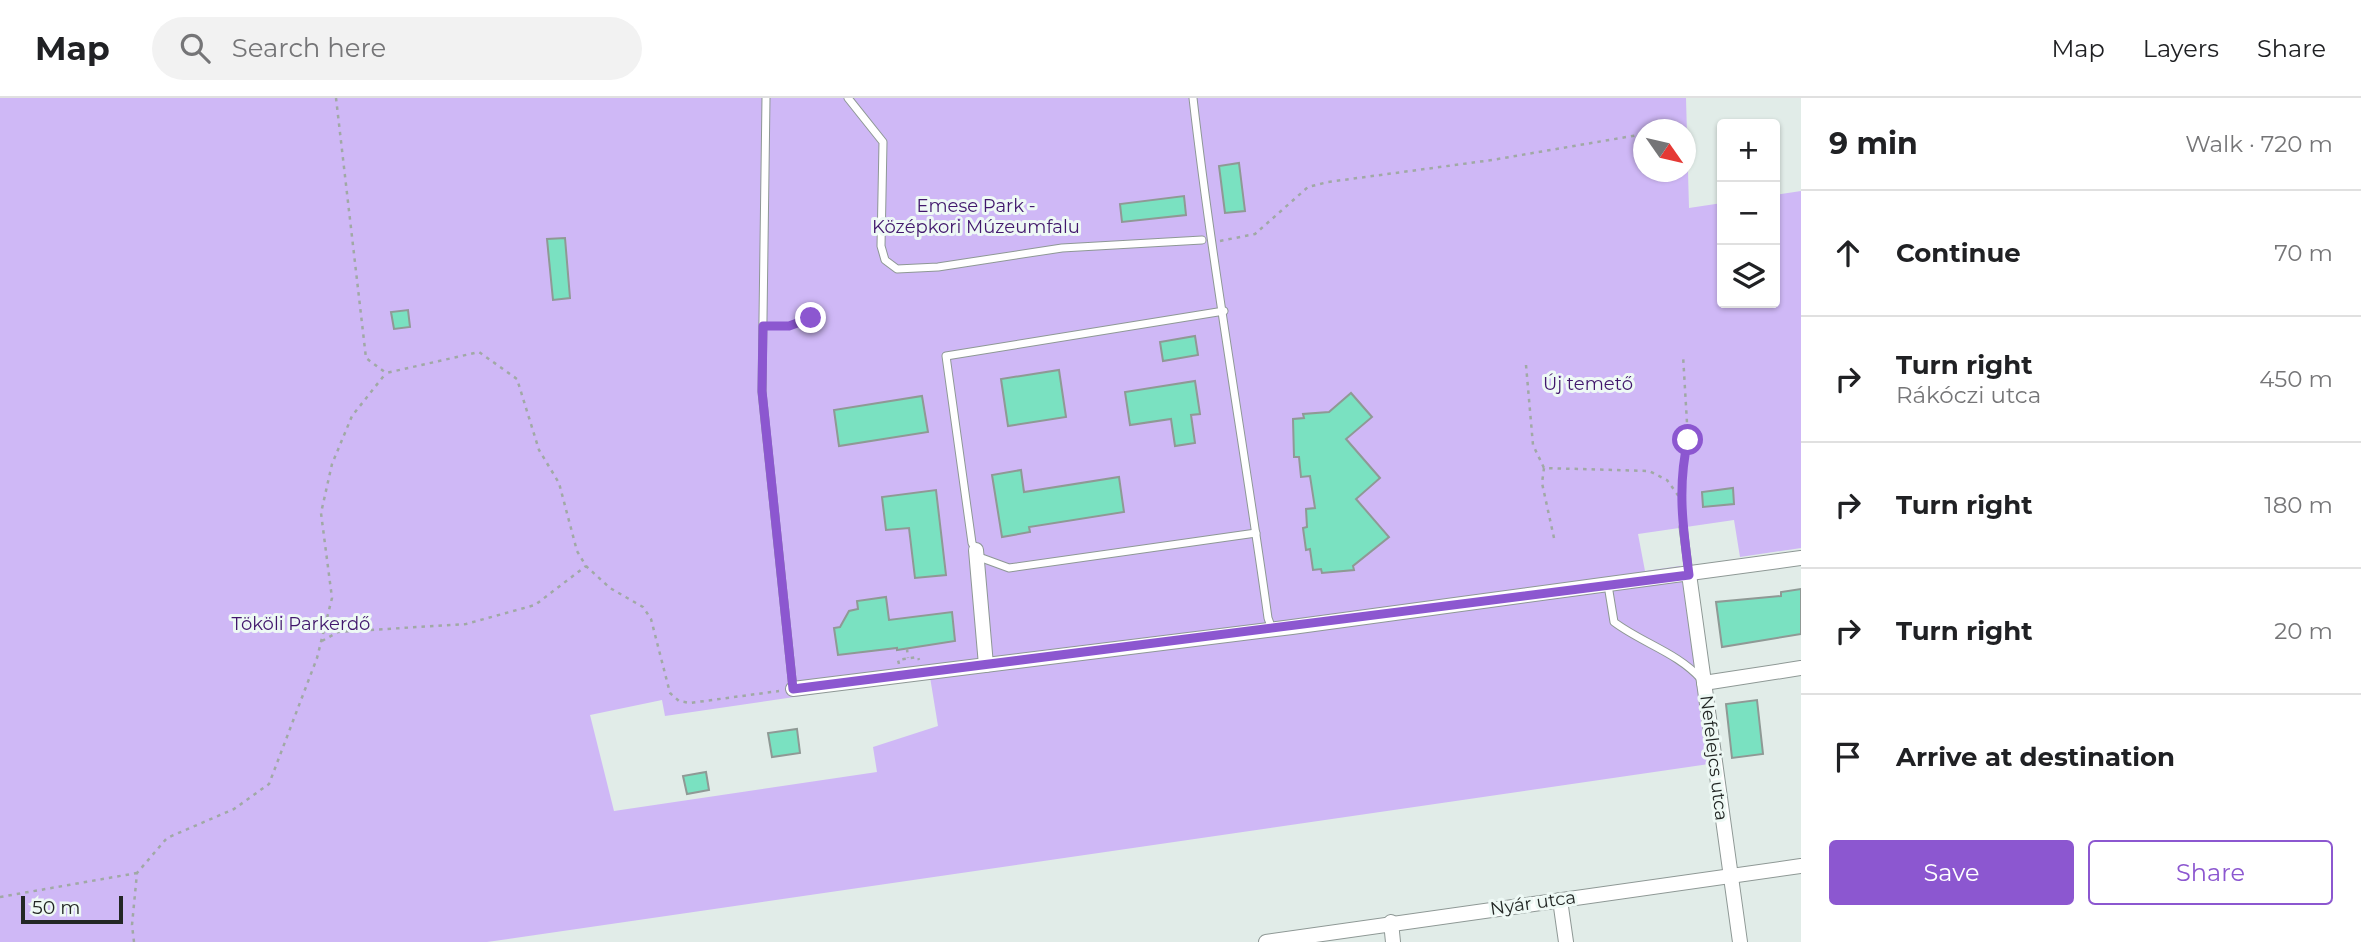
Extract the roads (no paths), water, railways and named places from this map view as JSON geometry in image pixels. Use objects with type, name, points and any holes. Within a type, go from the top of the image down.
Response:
[{"type":"street","points":[[976,550],[986,665]]},
{"type":"street","points":[[793,689],[1689,575],[1801,558]]},
{"type":"street","name":"Nefelejcs utca","points":[[1689,575],[1740,942]]},
{"type":"street","points":[[1704,683],[1801,668]]},
{"type":"street","name":"Nyár utca","points":[[1266,942],[1391,922],[1801,866]]},
{"type":"street","points":[[1560,900],[1566,942]]},
{"type":"street","points":[[1391,922],[1393,942]]},
{"type":"lane","points":[[766,98],[762,391],[793,689]]},
{"type":"lane","points":[[848,98],[883,142],[881,246],[885,260],[897,269],[938,267],[1062,248],[1206,241]]},
{"type":"lane","points":[[1193,98],[1206,241],[1224,311],[1268,618],[1272,629]]},
{"type":"lane","points":[[1224,311],[946,356],[972,543],[979,557],[1009,568],[1256,533]]},
{"type":"lane","points":[[1683,527],[1689,575]]},
{"type":"lane","points":[[1608,585],[1614,622],[1633,636],[1689,666],[1704,683]]},
{"type":"park label","name":"Emese Park - Középkori Múzeumfalu","points":[[976,216]]},
{"type":"park label","name":"Új temető","points":[[1588,384]]},
{"type":"park label","name":"Tököli Parkerdő","points":[[301,624]]}]
